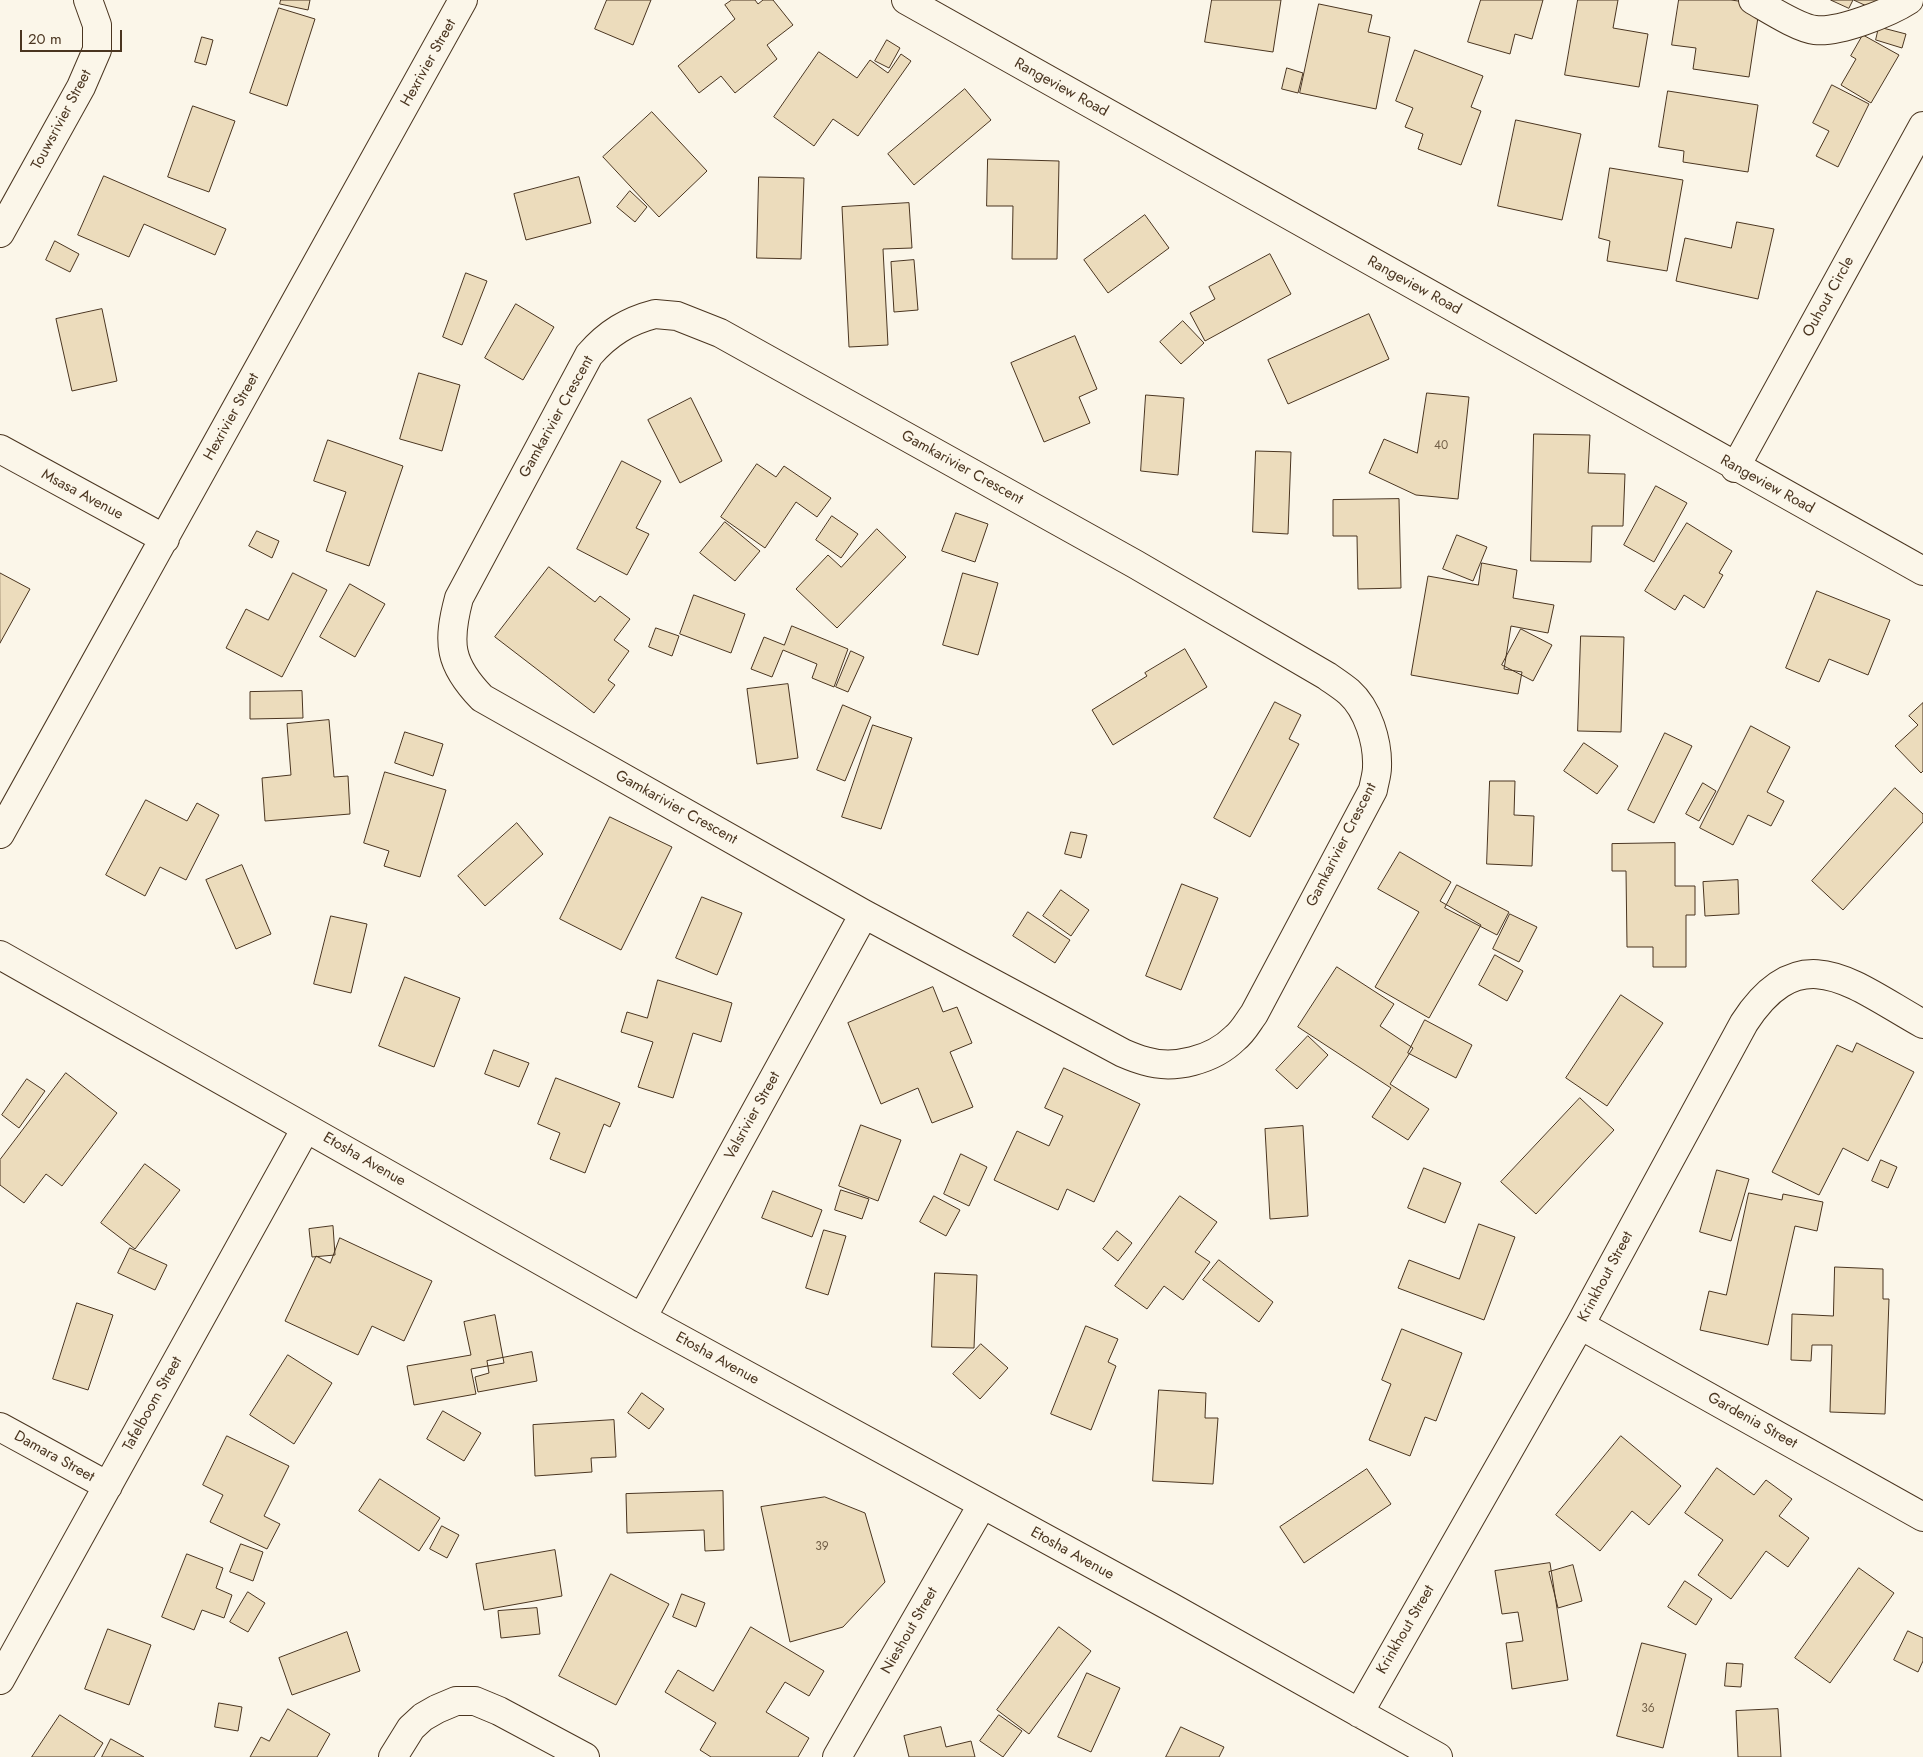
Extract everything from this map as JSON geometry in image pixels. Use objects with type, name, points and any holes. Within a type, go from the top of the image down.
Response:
[{"type":"street","name":"Touwsrivier Street","points":[[0,233],[81,87],[97,50],[96,25],[88,0]]},
{"type":"street","name":"Hexrivier Street","points":[[0,834],[464,0]]},
{"type":"street","name":"Rangeview Road","points":[[906,0],[1735,468],[1923,572]]},
{"type":"street","points":[[1753,0],[1790,21],[1814,30],[1836,30],[1882,13],[1909,0]]},
{"type":"street","name":"Ouhout Circle","points":[[1735,468],[1923,126]]},
{"type":"street","name":"Gamkarivier Crescent","points":[[655,314],[677,316],[720,333],[1135,564],[1327,676],[1349,692],[1358,702],[1373,734],[1377,751],[1378,769],[1373,790],[1259,1005],[1236,1038],[1218,1051],[1199,1060],[1172,1064],[1146,1062],[1123,1053],[864,914],[482,698],[459,671],[454,660],[452,629],[459,598],[589,355],[617,328],[638,318],[655,314]]},
{"type":"street","name":"Msasa Avenue","points":[[0,449],[165,539]]},
{"type":"street","name":"Valsrivier Street","points":[[642,1318],[864,914]]},
{"type":"street","name":"Etosha Avenue","points":[[0,955],[642,1318],[1438,1757]]},
{"type":"street","name":"Krinkhout Street","points":[[1359,1713],[1580,1325],[1756,1004],[1782,982],[1801,974],[1832,976],[1848,982],[1923,1024]]},
{"type":"street","name":"Tafelboom Street","points":[[0,1680],[306,1128]]},
{"type":"street","name":"Gardenia Street","points":[[1580,1325],[1923,1517]]},
{"type":"street","name":"Damara Street","points":[[0,1427],[108,1486]]},
{"type":"street","name":"Nieshout Street","points":[[837,1757],[982,1505]]},
{"type":"street","points":[[393,1757],[411,1728],[423,1716],[456,1701],[466,1701],[475,1702],[499,1711],[585,1757]]},
{"type":"building","points":[[281,0],[310,0],[308,10],[280,4]]},
{"type":"building","points":[[607,0],[651,0],[633,45],[595,29]]},
{"type":"building","points":[[732,0],[755,0],[758,4],[763,0],[773,0],[793,25],[767,45],[777,59],[735,93],[721,76],[699,93],[678,66],[735,19],[725,5]]},
{"type":"building","points":[[1212,0],[1281,0],[1273,52],[1205,42]]},
{"type":"building","points":[[1481,0],[1543,0],[1532,39],[1515,34],[1510,54],[1468,42]]},
{"type":"building","points":[[1578,0],[1618,0],[1613,28],[1648,34],[1639,87],[1565,75]]},
{"type":"building","points":[[1679,0],[1731,0],[1760,4],[1749,77],[1693,69],[1696,48],[1672,45]]},
{"type":"building","points":[[1831,0],[1853,0],[1849,8]]},
{"type":"building","points":[[1854,0],[1878,0],[1874,9]]},
{"type":"building","points":[[1319,4],[1372,15],[1368,32],[1390,37],[1376,109],[1300,93]]},
{"type":"building","points":[[279,8],[315,19],[287,106],[250,93]]},
{"type":"building","points":[[1879,27],[1906,34],[1902,48],[1876,40]]},
{"type":"building","points":[[1863,35],[1899,55],[1871,103],[1841,85],[1856,59],[1851,56]]},
{"type":"building","points":[[202,37],[213,40],[206,65],[195,62]]},
{"type":"building","points":[[887,40],[900,48],[889,68],[875,61]]},
{"type":"building","points":[[1415,50],[1483,76],[1471,107],[1481,111],[1461,165],[1418,149],[1423,134],[1405,127],[1413,108],[1396,101]]},
{"type":"building","points":[[819,52],[857,78],[870,60],[888,73],[901,54],[911,61],[858,136],[833,119],[814,146],[774,117]]},
{"type":"building","points":[[1287,68],[1303,73],[1298,93],[1282,89]]},
{"type":"building","points":[[1832,85],[1869,104],[1838,167],[1816,156],[1829,131],[1813,123]]},
{"type":"building","points":[[965,89],[991,120],[914,185],[888,154]]},
{"type":"building","points":[[1668,91],[1758,105],[1748,172],[1683,162],[1684,151],[1659,147]]},
{"type":"building","points":[[193,106],[235,121],[209,192],[168,177]]},
{"type":"building","points":[[652,112],[707,171],[659,217],[603,157]]},
{"type":"building","points":[[1516,120],[1581,134],[1562,220],[1498,206]]},
{"type":"building","points":[[988,159],[1059,161],[1057,259],[1012,259],[1013,206],[987,206]]},
{"type":"building","points":[[1610,168],[1683,180],[1667,271],[1607,261],[1610,241],[1599,238]]},
{"type":"building","points":[[104,176],[226,229],[215,255],[144,224],[129,257],[78,235]]},
{"type":"building","points":[[579,177],[591,223],[526,240],[514,194]]},
{"type":"building","points":[[759,177],[804,178],[801,259],[757,258]]},
{"type":"building","points":[[630,191],[647,207],[635,222],[617,207]]},
{"type":"building","points":[[909,203],[912,248],[883,249],[888,345],[849,347],[842,207]]},
{"type":"building","points":[[1145,215],[1169,248],[1108,293],[1084,260]]},
{"type":"building","points":[[1737,222],[1774,229],[1758,299],[1676,281],[1685,238],[1731,248]]},
{"type":"building","points":[[55,241],[79,254],[70,272],[46,260]]},
{"type":"building","points":[[1270,254],[1291,294],[1205,341],[1190,313],[1215,299],[1209,287]]},
{"type":"building","points":[[914,260],[918,310],[894,312],[891,262]]},
{"type":"building","points":[[466,273],[487,281],[462,345],[443,337]]},
{"type":"building","points":[[516,304],[554,327],[523,380],[485,358]]},
{"type":"building","points":[[102,309],[117,381],[72,391],[56,319]]},
{"type":"building","points":[[1369,314],[1389,359],[1288,404],[1268,360]]},
{"type":"building","points":[[1183,321],[1204,343],[1181,364],[1160,342]]},
{"type":"building","points":[[1075,336],[1097,389],[1079,397],[1090,423],[1044,442],[1011,363]]},
{"type":"building","points":[[419,373],[460,385],[442,451],[400,439]]},
{"type":"building","points":[[1427,393],[1469,397],[1458,499],[1416,495],[1369,473],[1384,439],[1417,453]]},
{"type":"building","points":[[1146,395],[1184,398],[1178,475],[1141,471]]},
{"type":"building","points":[[691,398],[722,461],[680,483],[648,420]]},
{"type":"building","points":[[1534,434],[1590,435],[1588,473],[1625,474],[1623,526],[1592,526],[1591,562],[1531,561]]},
{"type":"building","points":[[328,440],[403,466],[369,566],[326,551],[346,492],[314,481]]},
{"type":"building","points":[[1256,451],[1291,452],[1288,534],[1253,532]]},
{"type":"building","points":[[622,461],[661,481],[636,528],[649,534],[627,575],[577,549]]},
{"type":"building","points":[[757,464],[776,477],[784,466],[831,498],[817,517],[796,502],[765,548],[721,517]]},
{"type":"building","points":[[1656,486],[1687,503],[1654,562],[1624,545]]},
{"type":"building","points":[[1399,499],[1401,588],[1358,589],[1357,536],[1333,536],[1333,500]]},
{"type":"building","points":[[956,513],[988,524],[975,562],[942,551]]},
{"type":"building","points":[[832,516],[858,534],[841,558],[816,540]]},
{"type":"building","points":[[725,522],[760,551],[735,581],[700,553]]},
{"type":"building","points":[[1687,523],[1732,551],[1719,573],[1723,575],[1704,608],[1684,595],[1675,610],[1645,591]]},
{"type":"building","points":[[877,529],[906,557],[837,628],[796,589],[828,555],[841,567]]},
{"type":"building","points":[[257,531],[279,541],[272,558],[249,546]]},
{"type":"building","points":[[1457,535],[1487,547],[1473,581],[1443,569]]},
{"type":"building","points":[[1482,563],[1517,570],[1513,598],[1554,605],[1548,633],[1511,626],[1504,669],[1522,672],[1518,694],[1411,675],[1428,576],[1478,585]]},
{"type":"building","points":[[549,567],[595,602],[600,596],[630,619],[614,640],[629,651],[608,680],[615,685],[594,713],[495,637]]},
{"type":"building","points":[[0,573],[30,589],[0,643]]},
{"type":"building","points":[[293,573],[327,590],[282,677],[226,648],[246,609],[268,620]]},
{"type":"building","points":[[963,573],[998,583],[978,655],[943,645]]},
{"type":"building","points":[[350,584],[385,604],[355,657],[320,637]]},
{"type":"building","points":[[1817,591],[1890,620],[1868,675],[1829,659],[1819,682],[1786,668]]},
{"type":"building","points":[[694,595],[745,614],[731,653],[680,634]]},
{"type":"building","points":[[792,626],[848,649],[834,687],[812,678],[817,664],[783,650],[772,677],[751,669],[764,637],[784,645]]},
{"type":"building","points":[[656,628],[679,636],[672,656],[649,647]]},
{"type":"building","points":[[1521,629],[1552,645],[1533,681],[1502,665]]},
{"type":"building","points":[[1581,636],[1624,637],[1621,732],[1578,731]]},
{"type":"building","points":[[1185,649],[1207,687],[1113,745],[1092,710],[1147,676],[1145,673]]},
{"type":"building","points":[[851,651],[864,657],[848,692],[836,687]]},
{"type":"building","points":[[788,684],[798,758],[757,764],[747,689]]},
{"type":"building","points":[[302,691],[303,718],[250,719],[250,692]]},
{"type":"building","points":[[1275,702],[1301,715],[1289,739],[1299,744],[1250,837],[1214,818]]},
{"type":"building","points":[[1923,703],[1923,771],[1921,773],[1895,746],[1918,725],[1909,716]]},
{"type":"building","points":[[843,705],[871,717],[845,781],[817,770]]},
{"type":"building","points":[[329,720],[334,777],[348,776],[350,814],[265,821],[262,778],[291,775],[287,724]]},
{"type":"building","points":[[873,725],[912,738],[881,829],[842,817]]},
{"type":"building","points":[[1751,726],[1790,747],[1767,792],[1784,801],[1771,826],[1748,815],[1733,845],[1700,828]]},
{"type":"building","points":[[405,732],[443,744],[433,776],[395,763]]},
{"type":"building","points":[[1665,733],[1692,746],[1654,823],[1628,810]]},
{"type":"building","points":[[1584,743],[1618,766],[1597,794],[1564,771]]},
{"type":"building","points":[[385,772],[446,790],[420,877],[384,866],[389,851],[364,843]]},
{"type":"building","points":[[1490,781],[1515,781],[1514,815],[1534,816],[1532,866],[1487,864]]},
{"type":"building","points":[[1703,783],[1716,791],[1699,821],[1686,814]]},
{"type":"building","points":[[1895,788],[1923,814],[1923,822],[1843,910],[1812,881]]},
{"type":"building","points":[[146,800],[187,821],[197,803],[219,815],[186,880],[160,867],[145,896],[106,875]]},
{"type":"building","points":[[610,817],[672,847],[621,950],[560,919]]},
{"type":"building","points":[[517,823],[543,854],[485,906],[458,876]]},
{"type":"building","points":[[1071,832],[1087,835],[1081,858],[1065,854]]},
{"type":"building","points":[[1675,843],[1675,886],[1695,886],[1695,915],[1686,915],[1686,967],[1653,967],[1653,947],[1627,947],[1626,871],[1612,871],[1612,844]]},
{"type":"building","points":[[1400,852],[1451,882],[1440,901],[1481,925],[1429,1018],[1375,987],[1419,912],[1378,889]]},
{"type":"building","points":[[242,865],[271,934],[236,949],[206,880]]},
{"type":"building","points":[[1738,880],[1739,914],[1705,916],[1703,882]]},
{"type":"building","points":[[1182,884],[1218,898],[1181,990],[1146,976]]},
{"type":"building","points":[[1457,885],[1509,912],[1497,935],[1445,908]]},
{"type":"building","points":[[1061,890],[1089,910],[1071,936],[1043,916]]},
{"type":"building","points":[[702,897],[742,913],[717,975],[676,958]]},
{"type":"building","points":[[1028,912],[1070,940],[1055,963],[1013,936]]},
{"type":"building","points":[[1510,914],[1537,927],[1519,962],[1493,949]]},
{"type":"building","points":[[331,916],[367,924],[351,993],[314,984]]},
{"type":"building","points":[[1495,955],[1523,971],[1507,1001],[1479,985]]},
{"type":"building","points":[[1337,967],[1394,1004],[1380,1026],[1413,1048],[1390,1084],[1429,1109],[1408,1140],[1372,1117],[1391,1088],[1298,1027]]},
{"type":"building","points":[[405,977],[460,998],[434,1067],[379,1046]]},
{"type":"building","points":[[658,980],[732,1003],[721,1042],[693,1033],[673,1098],[638,1087],[653,1042],[621,1032],[627,1012],[647,1018]]},
{"type":"building","points":[[933,987],[943,1012],[957,1007],[972,1043],[950,1052],[973,1107],[932,1123],[918,1088],[881,1104],[848,1023]]},
{"type":"building","points":[[1621,995],[1663,1023],[1607,1106],[1566,1078]]},
{"type":"building","points":[[1425,1020],[1472,1045],[1456,1078],[1408,1053]]},
{"type":"building","points":[[1308,1036],[1328,1055],[1297,1089],[1276,1070]]},
{"type":"building","points":[[1857,1043],[1914,1072],[1868,1161],[1843,1148],[1819,1195],[1772,1172],[1837,1045],[1852,1052]]},
{"type":"building","points":[[494,1050],[529,1063],[519,1087],[485,1074]]},
{"type":"building","points":[[1064,1068],[1140,1104],[1094,1202],[1067,1189],[1058,1210],[994,1180],[1017,1131],[1049,1146],[1063,1116],[1045,1108]]},
{"type":"building","points":[[66,1073],[117,1113],[62,1186],[46,1174],[24,1203],[0,1185],[0,1160]]},
{"type":"building","points":[[556,1078],[620,1103],[610,1127],[604,1124],[585,1173],[550,1159],[560,1133],[538,1124]]},
{"type":"building","points":[[27,1079],[45,1091],[19,1128],[2,1115]]},
{"type":"building","points":[[1580,1098],[1614,1130],[1536,1214],[1501,1182]]},
{"type":"building","points":[[861,1125],[901,1140],[878,1201],[839,1186]]},
{"type":"building","points":[[1303,1126],[1308,1216],[1270,1219],[1265,1129]]},
{"type":"building","points":[[961,1154],[987,1167],[969,1206],[944,1194]]},
{"type":"building","points":[[1881,1160],[1897,1167],[1888,1188],[1872,1181]]},
{"type":"building","points":[[145,1164],[180,1190],[135,1249],[101,1223]]},
{"type":"building","points":[[1424,1168],[1461,1183],[1445,1223],[1408,1208]]},
{"type":"building","points":[[1717,1170],[1749,1179],[1731,1241],[1700,1232]]},
{"type":"building","points":[[841,1190],[869,1199],[862,1219],[835,1210]]},
{"type":"building","points":[[773,1191],[822,1210],[812,1237],[762,1218]]},
{"type":"building","points":[[1749,1193],[1782,1200],[1783,1194],[1823,1202],[1817,1231],[1795,1226],[1768,1345],[1700,1330],[1709,1291],[1726,1295]]},
{"type":"building","points":[[934,1196],[960,1210],[946,1236],[920,1222]]},
{"type":"building","points":[[1180,1196],[1217,1222],[1195,1252],[1210,1262],[1183,1300],[1164,1286],[1147,1309],[1115,1286]]},
{"type":"building","points":[[1479,1224],[1515,1237],[1484,1320],[1398,1288],[1409,1260],[1459,1279]]},
{"type":"building","points":[[333,1226],[335,1255],[312,1257],[309,1229]]},
{"type":"building","points":[[824,1230],[846,1236],[828,1295],[806,1288]]},
{"type":"building","points":[[1117,1231],[1132,1243],[1118,1261],[1103,1249]]},
{"type":"building","points":[[340,1238],[432,1281],[404,1341],[372,1326],[358,1355],[285,1321],[316,1256],[330,1263]]},
{"type":"building","points":[[130,1248],[167,1265],[155,1290],[118,1273]]},
{"type":"building","points":[[1219,1260],[1273,1302],[1259,1322],[1203,1280]]},
{"type":"building","points":[[1835,1267],[1883,1269],[1883,1299],[1889,1299],[1885,1414],[1830,1412],[1832,1345],[1812,1345],[1811,1361],[1791,1360],[1792,1314],[1833,1316]]},
{"type":"building","points":[[935,1273],[977,1275],[974,1348],[932,1347]]},
{"type":"building","points":[[77,1303],[113,1315],[88,1390],[53,1379]]},
{"type":"building","points":[[495,1315],[504,1363],[471,1369],[476,1394],[414,1405],[407,1366],[471,1355],[464,1322]]},
{"type":"building","points":[[1086,1326],[1118,1339],[1108,1362],[1116,1366],[1091,1430],[1051,1414]]},
{"type":"building","points":[[1402,1329],[1462,1353],[1436,1421],[1425,1417],[1410,1456],[1369,1440],[1391,1384],[1382,1380]]},
{"type":"building","points":[[981,1344],[1008,1368],[980,1399],[953,1374]]},
{"type":"building","points":[[532,1352],[537,1381],[478,1392],[475,1377],[489,1373],[487,1361]]},
{"type":"building","points":[[288,1355],[332,1383],[294,1444],[250,1415]]},
{"type":"building","points":[[1159,1390],[1206,1393],[1205,1418],[1218,1418],[1213,1484],[1153,1481]]},
{"type":"building","points":[[642,1393],[664,1409],[649,1429],[628,1413]]},
{"type":"building","points":[[443,1411],[481,1433],[464,1461],[427,1439]]},
{"type":"building","points":[[614,1420],[616,1457],[591,1458],[592,1472],[535,1476],[533,1425]]},
{"type":"building","points":[[227,1436],[289,1466],[264,1516],[280,1524],[267,1549],[210,1522],[223,1495],[203,1485]]},
{"type":"building","points":[[1621,1436],[1681,1486],[1649,1525],[1632,1511],[1600,1551],[1556,1515]]},
{"type":"building","points":[[1717,1468],[1754,1495],[1766,1480],[1792,1499],[1779,1516],[1809,1538],[1788,1567],[1766,1551],[1731,1599],[1698,1575],[1723,1540],[1685,1513]]},
{"type":"building","points":[[1367,1469],[1391,1504],[1304,1563],[1280,1527]]},
{"type":"building","points":[[380,1479],[440,1518],[419,1551],[359,1511]]},
{"type":"building","points":[[723,1491],[724,1550],[705,1551],[704,1530],[627,1533],[626,1494]]},
{"type":"building","points":[[825,1497],[865,1513],[885,1582],[843,1627],[790,1642],[761,1507]]},
{"type":"building","points":[[442,1526],[459,1535],[447,1558],[430,1549]]},
{"type":"building","points":[[241,1544],[263,1552],[253,1581],[230,1572]]},
{"type":"building","points":[[555,1550],[562,1596],[484,1610],[476,1564]]},
{"type":"building","points":[[187,1554],[223,1568],[216,1588],[232,1595],[224,1618],[202,1610],[194,1630],[162,1617]]},
{"type":"building","points":[[1550,1563],[1568,1680],[1512,1689],[1506,1643],[1523,1641],[1518,1612],[1502,1614],[1495,1571]]},
{"type":"building","points":[[1573,1565],[1582,1601],[1558,1608],[1549,1572]]},
{"type":"building","points":[[1859,1568],[1894,1593],[1830,1683],[1795,1658]]},
{"type":"building","points":[[611,1574],[669,1604],[616,1705],[559,1676]]},
{"type":"building","points":[[1685,1581],[1712,1599],[1696,1625],[1668,1607]]},
{"type":"building","points":[[248,1592],[265,1603],[248,1632],[230,1622]]},
{"type":"building","points":[[682,1594],[705,1603],[696,1627],[673,1617]]},
{"type":"building","points":[[537,1608],[540,1634],[501,1638],[498,1611]]},
{"type":"building","points":[[751,1627],[824,1671],[809,1696],[785,1682],[766,1712],[809,1738],[798,1757],[711,1757],[700,1750],[716,1723],[665,1692],[678,1670],[713,1691]]},
{"type":"building","points":[[1059,1627],[1091,1651],[1029,1734],[997,1710]]},
{"type":"building","points":[[108,1629],[151,1645],[129,1705],[85,1689]]},
{"type":"building","points":[[1908,1631],[1923,1638],[1923,1661],[1918,1672],[1894,1660]]},
{"type":"building","points":[[347,1632],[360,1671],[292,1695],[279,1658]]},
{"type":"building","points":[[1642,1643],[1686,1654],[1663,1748],[1617,1736]]},
{"type":"building","points":[[1727,1663],[1743,1664],[1741,1687],[1725,1686]]},
{"type":"building","points":[[1087,1673],[1120,1688],[1091,1752],[1058,1737]]},
{"type":"building","points":[[219,1703],[242,1707],[238,1731],[215,1727]]},
{"type":"building","points":[[288,1709],[330,1734],[317,1757],[250,1757],[261,1737],[269,1741]]},
{"type":"building","points":[[1778,1709],[1781,1757],[1738,1757],[1736,1711]]},
{"type":"building","points":[[60,1715],[103,1743],[94,1757],[32,1757]]},
{"type":"building","points":[[999,1715],[1022,1731],[1003,1757],[980,1741]]},
{"type":"building","points":[[941,1727],[946,1747],[971,1741],[975,1757],[909,1757],[904,1736]]},
{"type":"building","points":[[1181,1727],[1224,1747],[1219,1757],[1166,1757]]},
{"type":"building","points":[[111,1739],[144,1757],[102,1757]]}]
